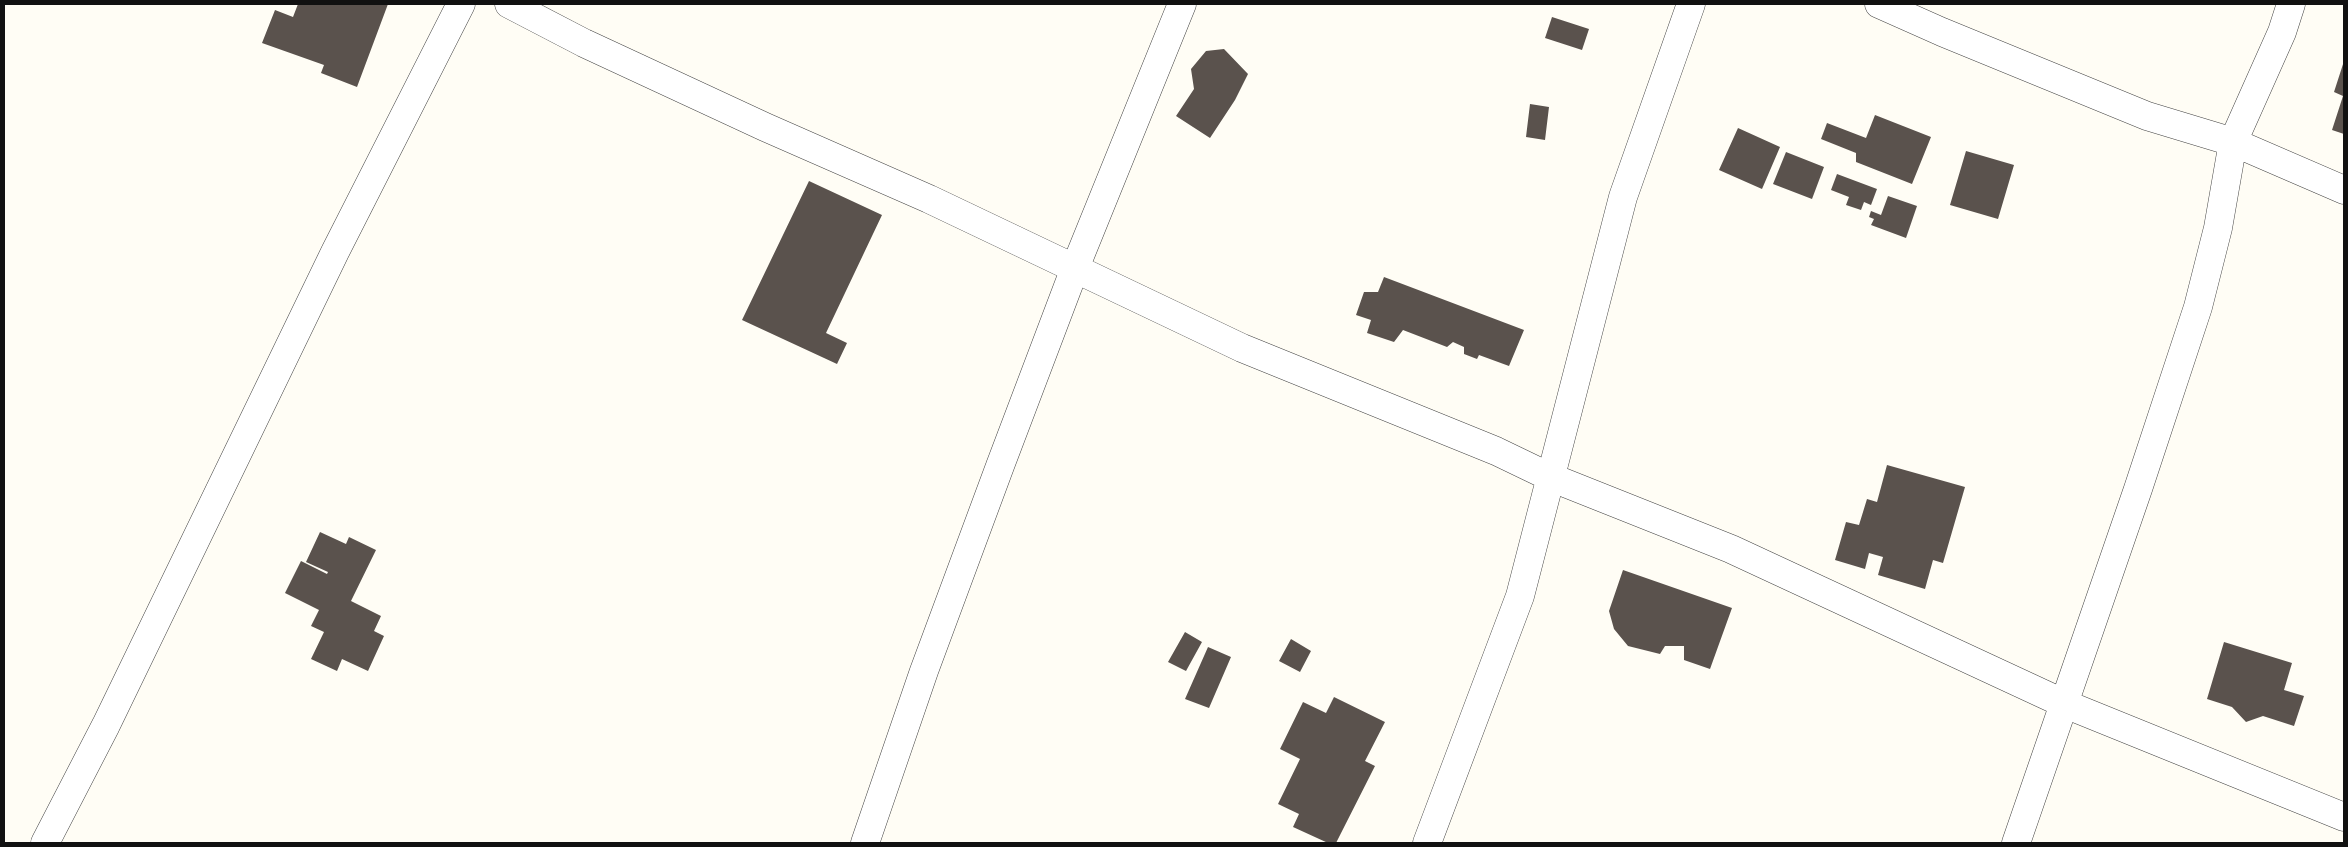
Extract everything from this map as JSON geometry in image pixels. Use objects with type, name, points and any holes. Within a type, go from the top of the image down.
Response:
[{"type":"street","points":[[45,843],[106,725],[335,252],[461,4]]},
{"type":"street","points":[[509,4],[611,55],[1075,268],[1242,348],[1496,451],[1550,477],[1732,549],[2065,704],[2344,817]]},
{"type":"street","points":[[865,843],[924,671],[1075,268],[1182,4]]},
{"type":"street","points":[[1427,843],[1520,596],[1622,196],[1691,4]]},
{"type":"street","points":[[1879,4],[1942,32],[2147,116],[2233,142],[2344,190]]},
{"type":"street","points":[[2016,843],[2065,704],[2198,307],[2218,228],[2233,142],[2282,32],[2291,4]]},
{"type":"building","points":[[298,4],[388,4],[357,87],[321,73],[324,65],[262,43],[275,10],[293,17]]},
{"type":"building","points":[[1552,17],[1589,29],[1582,50],[1545,38]]},
{"type":"building","points":[[1224,49],[1248,74],[1235,100],[1210,138],[1176,116],[1194,89],[1191,69],[1206,51]]},
{"type":"building","points":[[2344,61],[2344,134],[2332,130],[2343,96],[2334,92]]},
{"type":"building","points":[[1530,104],[1549,107],[1545,140],[1526,137]]},
{"type":"building","points":[[1875,115],[1931,137],[1912,184],[1856,162],[1856,153],[1821,139],[1827,123],[1866,138]]},
{"type":"building","points":[[1738,128],[1780,147],[1762,189],[1719,170]]},
{"type":"building","points":[[1966,151],[2014,165],[1998,219],[1950,205]]},
{"type":"building","points":[[1786,152],[1824,167],[1812,199],[1773,184]]},
{"type":"building","points":[[1837,174],[1877,189],[1871,205],[1864,202],[1861,210],[1846,205],[1849,197],[1831,190]]},
{"type":"building","points":[[809,181],[882,215],[826,333],[847,343],[837,364],[742,320]]},
{"type":"building","points":[[1888,196],[1917,206],[1906,238],[1871,225],[1874,219],[1869,217],[1871,211],[1881,215]]},
{"type":"building","points":[[1384,277],[1524,330],[1509,366],[1479,355],[1477,359],[1464,354],[1464,347],[1453,342],[1447,347],[1403,330],[1394,342],[1367,333],[1371,320],[1356,315],[1364,292],[1378,292]]},
{"type":"building","points":[[1887,465],[1965,487],[1943,563],[1933,560],[1925,589],[1878,575],[1883,557],[1869,553],[1865,569],[1835,560],[1846,522],[1859,525],[1867,499],[1877,502]]},
{"type":"building","points":[[320,532],[346,544],[349,537],[376,550],[351,601],[381,616],[374,631],[384,636],[368,671],[342,659],[337,671],[311,659],[324,632],[311,626],[319,610],[285,593],[301,561],[327,574],[328,572],[306,562]]},
{"type":"building","points":[[1623,570],[1732,608],[1710,669],[1684,660],[1684,646],[1665,646],[1660,654],[1628,646],[1614,629],[1609,611]]},
{"type":"building","points":[[1185,632],[1202,642],[1186,671],[1168,662]]},
{"type":"building","points":[[1291,639],[1311,651],[1300,672],[1279,661]]},
{"type":"building","points":[[2224,642],[2292,663],[2284,690],[2304,696],[2294,726],[2263,716],[2246,722],[2232,707],[2207,699]]},
{"type":"building","points":[[1208,647],[1231,657],[1209,708],[1185,699]]},
{"type":"building","points":[[1334,697],[1385,722],[1365,761],[1375,766],[1336,843],[1328,843],[1293,827],[1299,814],[1278,804],[1300,759],[1280,749],[1303,702],[1326,713]]}]
